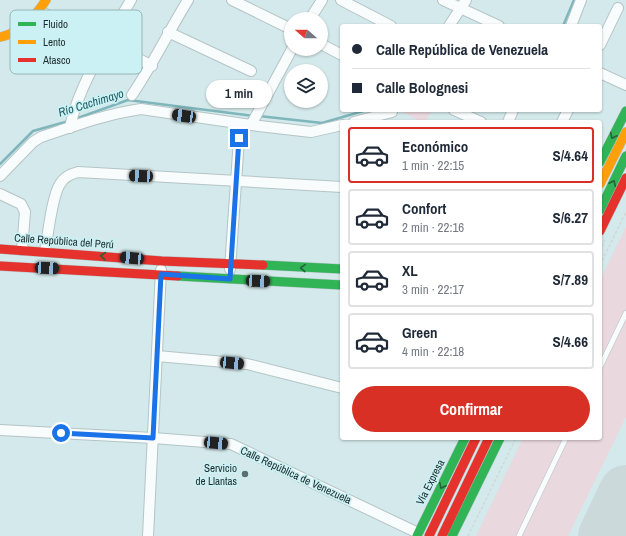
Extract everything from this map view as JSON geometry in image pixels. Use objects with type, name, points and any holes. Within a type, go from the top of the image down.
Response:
[{"type":"main road","points":[[40,10],[46,0]]},
{"type":"main road","points":[[0,37],[10,34]]},
{"type":"main road","points":[[602,158],[626,111]]},
{"type":"main road","points":[[602,180],[626,132]]},
{"type":"main road","points":[[602,206],[626,156]]},
{"type":"main road","points":[[602,227],[626,178]]},
{"type":"main road","name":"Calle República del Perú","points":[[0,248],[162,261],[340,269]]},
{"type":"main road","points":[[0,266],[340,285]]},
{"type":"main road","name":"Vía Expresa","points":[[419,533],[464,440]]},
{"type":"main road","points":[[454,461],[476,440]]},
{"type":"main road","name":"Vía Expresa","points":[[429,536],[476,440]]},
{"type":"main road","points":[[452,536],[499,440]]},
{"type":"main road","points":[[482,475],[487,442]]},
{"type":"main road","points":[[442,536],[487,442]]},
{"type":"street","points":[[125,10],[131,0]]},
{"type":"street","points":[[132,94],[152,66],[168,32],[188,0]]},
{"type":"street","points":[[232,0],[284,25]]},
{"type":"street","points":[[314,12],[322,0]]},
{"type":"street","points":[[341,0],[387,24]]},
{"type":"street","points":[[443,0],[463,4],[496,24]]},
{"type":"street","points":[[572,24],[581,0]]},
{"type":"street","points":[[450,24],[463,4]]},
{"type":"street","points":[[602,41],[618,8]]},
{"type":"street","points":[[168,32],[251,71]]},
{"type":"street","points":[[328,48],[340,54]]},
{"type":"street","points":[[252,123],[288,56]]},
{"type":"street","points":[[142,61],[152,66]]},
{"type":"street","points":[[73,118],[93,74]]},
{"type":"street","points":[[602,74],[626,85]]},
{"type":"street","points":[[0,176],[33,142],[73,118],[97,118],[141,109],[240,124],[252,123],[311,132],[340,125]]},
{"type":"street","points":[[458,112],[476,120]]},
{"type":"street","points":[[365,120],[393,115]]},
{"type":"street","points":[[230,279],[240,124]]},
{"type":"street","points":[[45,251],[57,190],[65,178],[71,173],[78,172],[340,187]]},
{"type":"street","points":[[0,194],[21,204],[25,212],[22,250]]},
{"type":"street","points":[[148,536],[162,261]]},
{"type":"street","points":[[157,356],[247,364],[340,387]]},
{"type":"street","name":"Calle República de Venezuela","points":[[0,430],[153,438],[231,444],[419,533]]},
{"type":"lane","points":[[602,363],[626,313]]},
{"type":"lane","points":[[519,536],[565,440]]},
{"type":"path","points":[[73,118],[132,94]]},
{"type":"path","points":[[602,261],[626,212]]},
{"type":"path","points":[[468,536],[515,440]]},
{"type":"shaded area","points":[[403,112],[431,112],[426,120],[417,120]]},
{"type":"shaded area","points":[[626,227],[626,417],[568,536],[476,536],[522,440],[602,440],[602,276]]},
{"type":"waterway","name":"Río Cachimayo","points":[[564,24],[574,0]]},
{"type":"waterway","name":"Río Cachimayo","points":[[75,119],[128,100],[254,116]]},
{"type":"waterway","name":"Río Cachimayo","points":[[259,116],[322,123],[360,112]]},
{"type":"waterway","name":"Río Cachimayo","points":[[0,164],[33,131],[69,121]]},
{"type":"runway","points":[[605,536],[626,492]]},
{"type":"traffic: fast","points":[[602,158],[626,111]]},
{"type":"traffic: fast","points":[[602,206],[626,156]]},
{"type":"traffic: fast","points":[[263,265],[340,269]]},
{"type":"traffic: fast","points":[[178,276],[340,285]]},
{"type":"traffic: fast","points":[[417,536],[464,440]]},
{"type":"traffic: fast","points":[[452,536],[499,440]]},
{"type":"traffic: slow","points":[[38,10],[46,0]]},
{"type":"traffic: slow","points":[[0,37],[10,34]]},
{"type":"traffic: slow","points":[[602,180],[626,132]]},
{"type":"traffic: jam","points":[[602,227],[626,178]]},
{"type":"traffic: jam","points":[[0,249],[162,261],[263,265]]},
{"type":"traffic: jam","points":[[0,266],[178,276]]},
{"type":"traffic: jam","points":[[429,536],[475,440]]},
{"type":"traffic: jam","points":[[442,536],[488,440]]},
{"type":"place","name":"Servicio de Llantas","points":[[245,474]]},
{"type":"route","points":[[61,433],[153,438],[161,274],[230,279],[239,138]]}]
